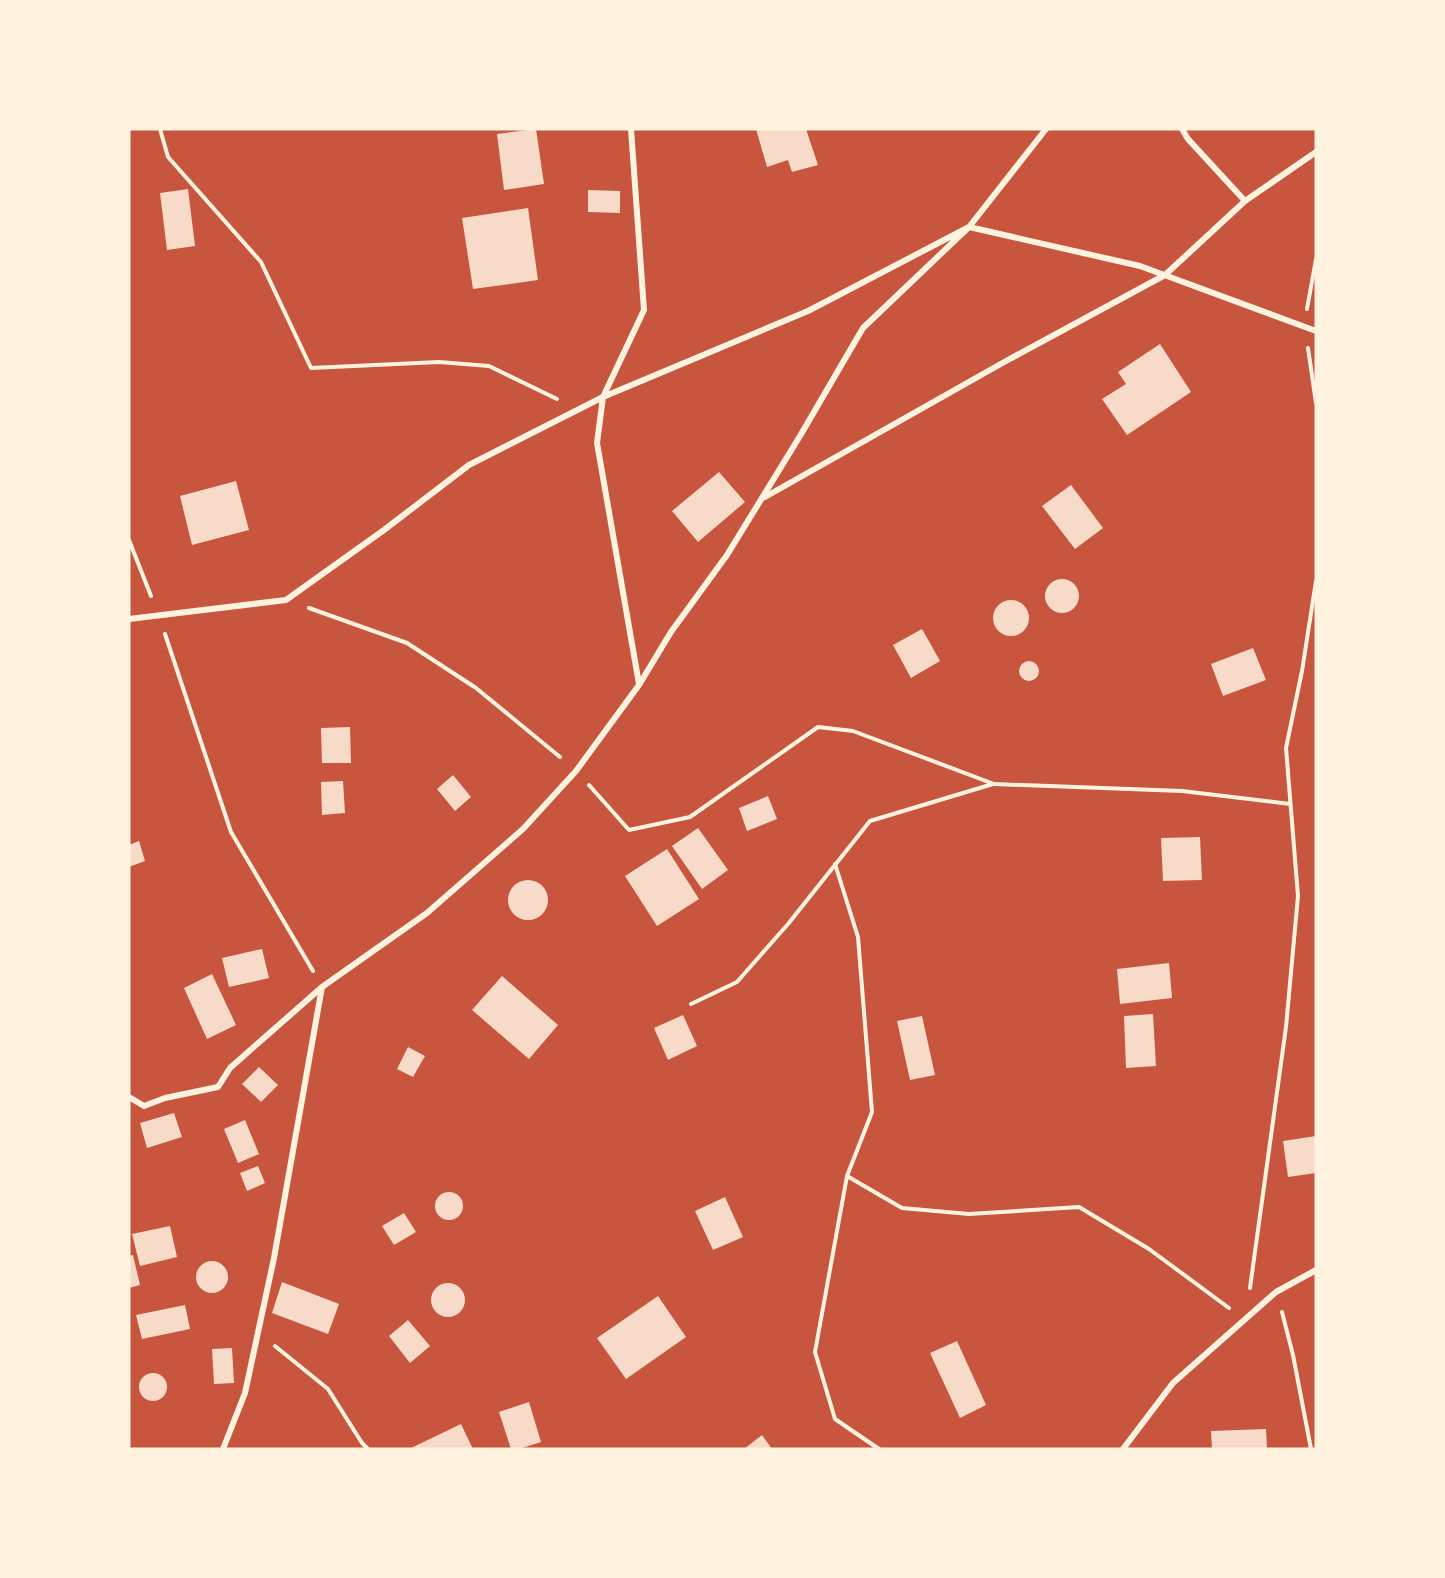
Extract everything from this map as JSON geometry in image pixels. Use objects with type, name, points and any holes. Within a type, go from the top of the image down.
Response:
[{"type":"street","points":[[631,129],[644,310],[603,397],[597,443],[639,685]]},
{"type":"street","points":[[129,1097],[144,1106],[165,1098],[218,1087],[230,1068],[322,987],[427,913],[523,829],[576,771],[639,685],[671,632],[727,555],[863,328],[969,227],[1046,129]]},
{"type":"street","points":[[1182,129],[1188,139],[1245,201]]},
{"type":"street","points":[[762,498],[1165,275],[1245,201],[1316,152]]},
{"type":"street","points":[[129,619],[286,600],[384,530],[469,465],[603,397],[808,311],[969,227],[1140,266],[1316,331]]},
{"type":"street","points":[[223,1449],[245,1393],[274,1258],[322,987]]},
{"type":"street","points":[[1123,1449],[1173,1383],[1276,1292],[1316,1270]]},
{"type":"path","points":[[160,129],[168,158],[261,262],[311,368],[439,362],[489,366],[579,410]]},
{"type":"path","points":[[129,540],[159,615],[231,832],[322,987]]},
{"type":"path","points":[[847,1176],[902,1209],[969,1214],[1079,1207],[1149,1249],[1245,1320],[1286,1027],[1298,896],[1286,748],[1302,671],[1316,581]]},
{"type":"path","points":[[286,600],[407,643],[476,688],[576,771],[629,830],[690,817],[818,727],[853,731],[994,784],[1182,791],[1290,804]]},
{"type":"path","points":[[691,1004],[737,982],[788,924],[870,821],[994,784]]},
{"type":"path","points":[[835,864],[858,937],[872,1112],[847,1176],[815,1352],[835,1419],[879,1449]]},
{"type":"path","points":[[1276,1292],[1293,1355],[1311,1449]]},
{"type":"path","points":[[258,1331],[328,1389],[368,1449]]},
{"type":"building","points":[[536,129],[544,184],[504,190],[497,134]]},
{"type":"building","points":[[756,129],[806,129],[818,165],[792,172],[788,160],[767,167]]},
{"type":"building","points":[[188,189],[195,246],[167,250],[160,193]]},
{"type":"building","points":[[588,190],[620,191],[620,213],[588,212]]},
{"type":"building","points":[[528,208],[538,280],[473,289],[462,218]]},
{"type":"building","points":[[1160,344],[1191,392],[1127,435],[1102,399],[1126,384],[1118,372]]},
{"type":"building","points":[[719,472],[745,502],[698,542],[672,511]]},
{"type":"building","points":[[236,481],[249,530],[192,545],[180,496]]},
{"type":"building","points":[[1071,485],[1103,528],[1075,549],[1042,506]]},
{"type":"building","points":[[1062,579],[1074,584],[1079,596],[1074,608],[1062,613],[1050,608],[1045,596],[1050,584]]},
{"type":"building","points":[[1011,600],[1023,606],[1029,618],[1023,630],[1011,636],[999,630],[993,618],[999,606]]},
{"type":"building","points":[[922,629],[940,661],[911,678],[893,645]]},
{"type":"building","points":[[1253,648],[1266,680],[1223,696],[1211,664]]},
{"type":"building","points":[[1029,661],[1036,664],[1039,671],[1036,678],[1029,681],[1022,678],[1019,671],[1022,664]]},
{"type":"building","points":[[350,727],[351,763],[322,763],[321,728]]},
{"type":"building","points":[[453,775],[471,797],[455,811],[437,789]]},
{"type":"building","points":[[343,781],[345,813],[322,815],[321,782]]},
{"type":"building","points":[[768,796],[777,819],[747,831],[739,808]]},
{"type":"building","points":[[698,828],[728,870],[702,889],[672,846]]},
{"type":"building","points":[[1200,837],[1202,880],[1163,881],[1161,838]]},
{"type":"building","points":[[139,841],[145,861],[129,867],[129,845]]},
{"type":"building","points":[[667,849],[699,899],[657,926],[625,876]]},
{"type":"building","points":[[528,880],[542,886],[548,900],[542,914],[528,920],[514,914],[508,900],[514,886]]},
{"type":"building","points":[[262,949],[269,978],[229,987],[222,958]]},
{"type":"building","points":[[1169,963],[1172,998],[1120,1004],[1117,969]]},
{"type":"building","points":[[212,974],[236,1025],[207,1039],[184,988]]},
{"type":"building","points":[[502,976],[558,1025],[529,1059],[472,1010]]},
{"type":"building","points":[[1153,1014],[1156,1066],[1126,1068],[1124,1016]]},
{"type":"building","points":[[683,1015],[697,1046],[668,1060],[654,1028]]},
{"type":"building","points":[[922,1016],[935,1075],[910,1080],[897,1021]]},
{"type":"building","points":[[408,1047],[425,1056],[413,1077],[397,1069]]},
{"type":"building","points":[[259,1067],[278,1085],[261,1102],[242,1084]]},
{"type":"building","points":[[174,1113],[182,1137],[147,1148],[140,1123]]},
{"type":"building","points":[[245,1120],[259,1154],[238,1163],[224,1129]]},
{"type":"building","points":[[1316,1136],[1316,1173],[1288,1177],[1283,1141]]},
{"type":"building","points":[[258,1166],[265,1183],[247,1191],[240,1173]]},
{"type":"building","points":[[449,1192],[459,1196],[463,1206],[459,1216],[449,1220],[439,1216],[435,1206],[439,1196]]},
{"type":"building","points":[[725,1197],[743,1237],[713,1250],[695,1211]]},
{"type":"building","points":[[404,1213],[416,1232],[394,1245],[382,1226]]},
{"type":"building","points":[[170,1226],[177,1257],[140,1266],[132,1234]]},
{"type":"building","points":[[133,1255],[140,1285],[129,1288],[129,1256]]},
{"type":"building","points":[[212,1261],[223,1266],[228,1277],[223,1288],[212,1293],[201,1288],[196,1277],[201,1266]]},
{"type":"building","points":[[282,1282],[339,1304],[328,1334],[272,1313]]},
{"type":"building","points":[[448,1283],[460,1288],[465,1300],[460,1312],[448,1317],[436,1312],[431,1300],[436,1288]]},
{"type":"building","points":[[658,1296],[686,1337],[626,1379],[597,1338]]},
{"type":"building","points":[[185,1305],[190,1329],[142,1339],[136,1315]]},
{"type":"building","points":[[408,1320],[430,1346],[410,1363],[389,1336]]},
{"type":"building","points":[[957,1341],[986,1405],[960,1418],[930,1353]]},
{"type":"building","points":[[232,1348],[234,1383],[214,1384],[212,1349]]},
{"type":"building","points":[[153,1373],[163,1377],[167,1387],[163,1397],[153,1401],[143,1397],[139,1387],[143,1377]]},
{"type":"building","points":[[529,1402],[541,1442],[519,1449],[511,1449],[499,1412]]},
{"type":"building","points":[[461,1424],[473,1449],[409,1449]]},
{"type":"building","points":[[1266,1429],[1267,1449],[1212,1449],[1211,1431]]},
{"type":"building","points":[[762,1435],[772,1449],[744,1449]]}]
